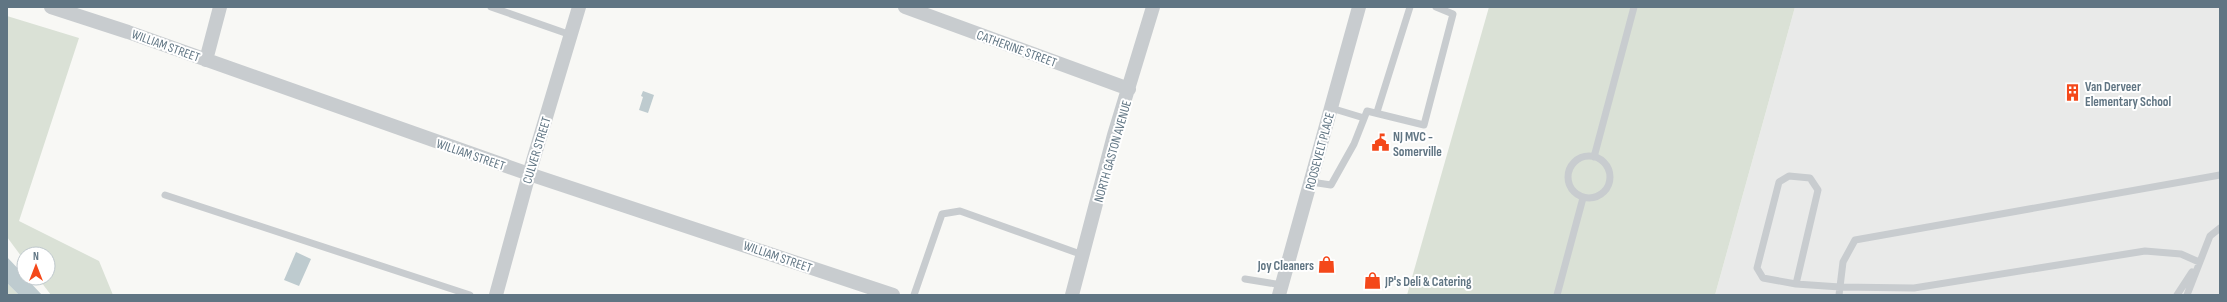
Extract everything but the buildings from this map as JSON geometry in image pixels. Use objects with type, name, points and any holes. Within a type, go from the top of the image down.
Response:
[{"type":"street","name":"WILLIAM STREET","points":[[51,7],[128,32],[529,174],[893,295]]},
{"type":"street","points":[[206,60],[220,7]]},
{"type":"street","name":"CULVER STREET","points":[[496,295],[529,174],[580,7]]},
{"type":"street","name":"CATHERINE STREET","points":[[905,7],[1129,89]]},
{"type":"street","name":"NORTH GASTON AVENUE","points":[[1072,295],[1114,136],[1153,7]]},
{"type":"street","name":"ROOSEVELT PLACE","points":[[1281,290],[1359,7]]},
{"type":"lane","points":[[491,7],[571,35]]},
{"type":"lane","points":[[1377,112],[1410,7]]},
{"type":"lane","points":[[1311,182],[1331,185],[1354,144],[1367,111],[1377,112],[1424,125],[1453,14],[1436,7]]},
{"type":"lane","points":[[1594,157],[1634,7]]},
{"type":"lane","points":[[1331,108],[1364,118]]},
{"type":"lane","points":[[1584,156],[1594,157],[1604,162],[1608,168],[1610,181],[1607,188],[1597,197],[1583,198],[1571,190],[1568,184],[1568,170],[1578,159],[1584,156]]},
{"type":"lane","points":[[1839,291],[1843,262],[1855,240],[2220,175]]},
{"type":"lane","points":[[1796,284],[1818,190],[1810,178],[1790,176],[1779,182],[1757,268],[1763,278],[1796,284],[1839,291],[1914,288],[2145,251],[2181,254],[2198,262]]},
{"type":"lane","points":[[166,195],[470,295]]},
{"type":"lane","points":[[1557,295],[1583,198]]},
{"type":"lane","points":[[914,295],[942,214],[960,211],[1083,255]]},
{"type":"lane","points":[[2187,295],[2198,262],[2210,236],[2220,228]]},
{"type":"lane","points":[[2177,295],[2198,262]]},
{"type":"lane","points":[[1245,279],[1281,290]]},
{"type":"shaded area","points":[[1489,7],[1795,7],[1715,295],[1407,295]]},
{"type":"shaded area","points":[[1795,7],[2220,7],[2220,295],[1715,295]]},
{"type":"shaded area","points":[[7,16],[79,38],[19,221],[99,261],[113,295],[51,295],[44,286],[56,286],[56,246],[16,246],[16,249],[7,237]]},
{"type":"shaded area","points":[[643,91],[654,95],[648,113],[639,110],[643,97],[641,96]]},
{"type":"shaded area","points":[[296,252],[311,259],[299,286],[284,280]]},
{"type":"shaded area","points":[[7,257],[16,267],[16,286],[34,286],[42,295],[19,295],[7,283]]},
{"type":"shaded area","points":[[7,283],[19,295],[7,295]]},
{"type":"place","name":"Van Derveer Elementary School","points":[[2072,93]]},
{"type":"place","name":"NJ MVC - Somerville","points":[[1380,143]]},
{"type":"place","name":"Joy Cleaners","points":[[1327,265]]},
{"type":"place","name":"JP's Deli & Catering","points":[[1372,281]]}]
